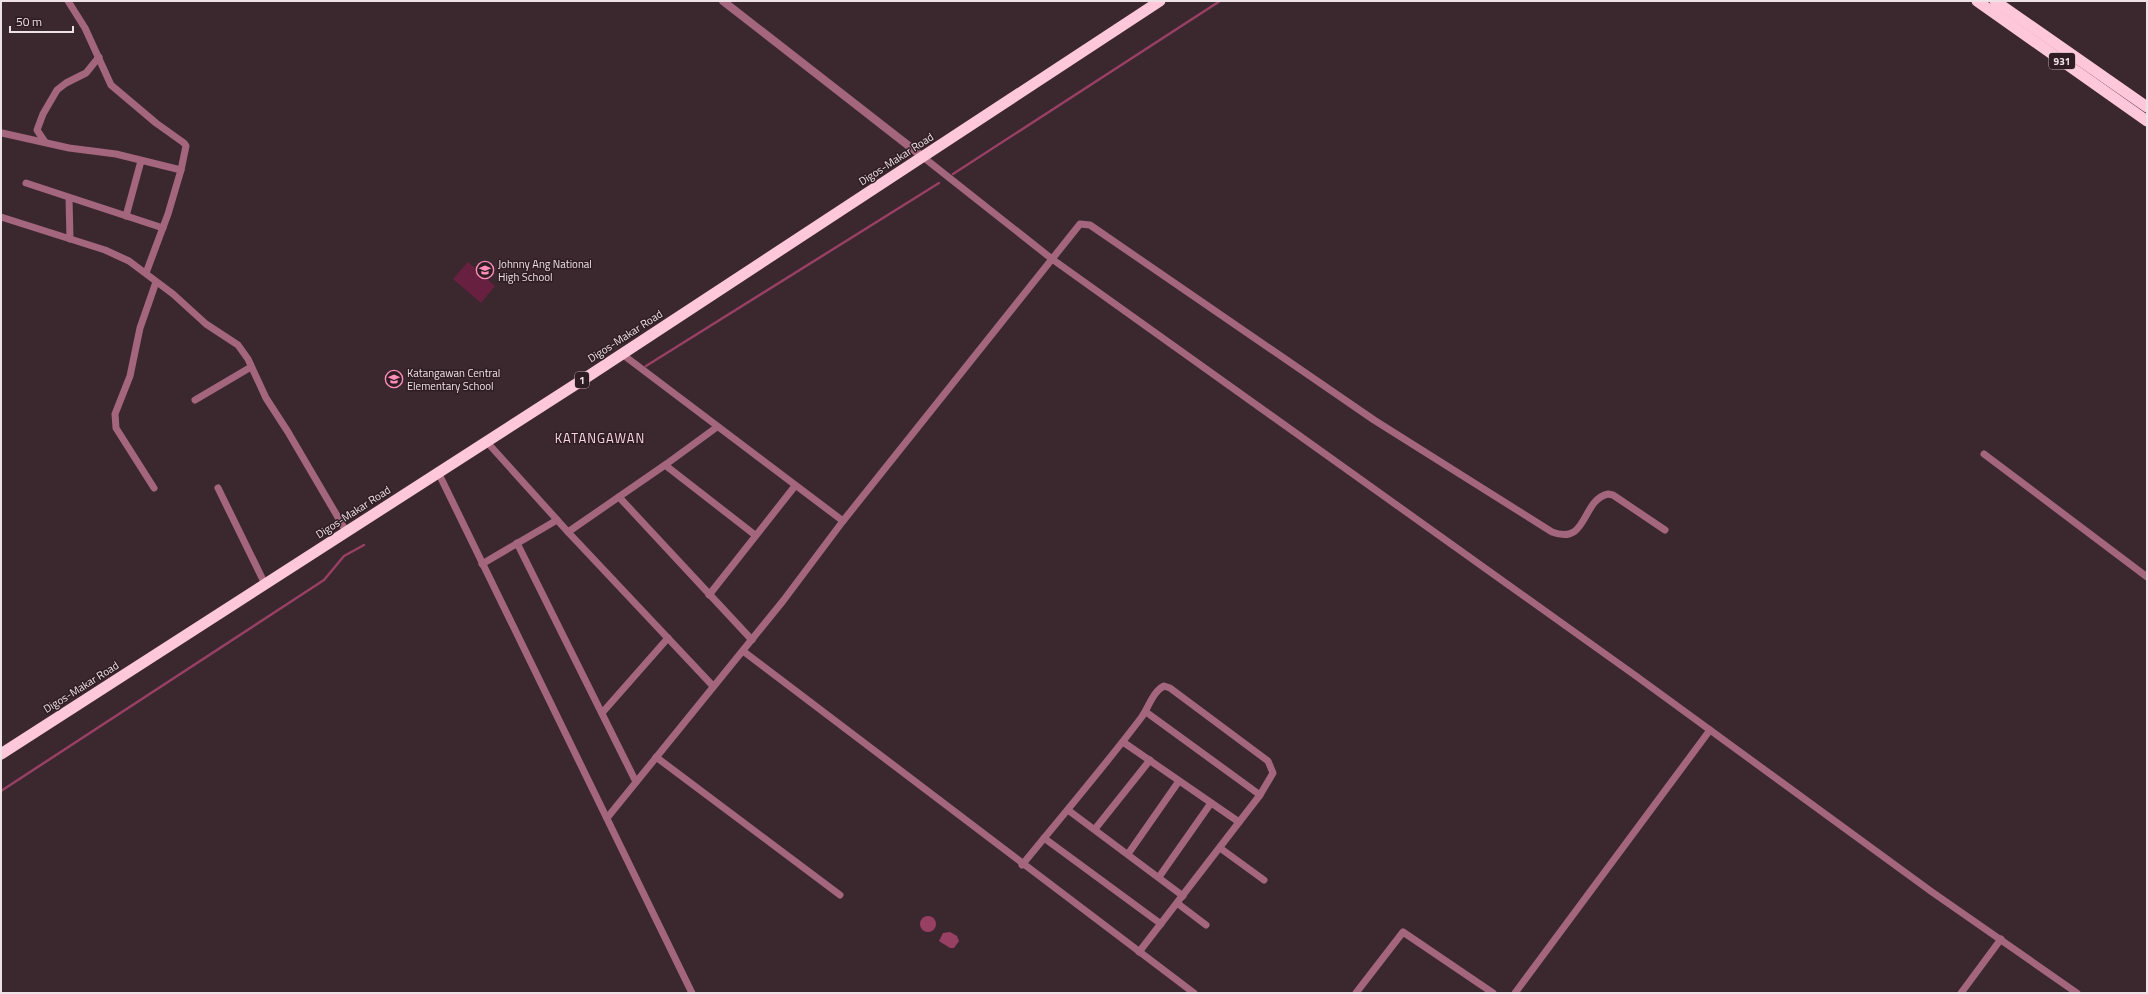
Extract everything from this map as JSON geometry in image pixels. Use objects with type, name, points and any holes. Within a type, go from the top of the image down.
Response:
[{"type":"highway","name":"Digos-Makar Road","points":[[1,754],[622,354],[1160,1]]},
{"type":"highway","name":"931","points":[[1977,1],[2147,121]]},
{"type":"highway","name":"931","points":[[1996,1],[2147,107]]},
{"type":"street","points":[[68,1],[85,28],[111,85],[186,146],[174,198],[162,228],[156,252],[146,273]]},
{"type":"street","points":[[723,1],[1052,259],[1710,730],[1932,892],[2077,993]]},
{"type":"street","points":[[45,142],[37,130],[52,97],[66,83],[86,73],[99,57]]},
{"type":"street","points":[[2,133],[69,148],[116,154],[181,170]]},
{"type":"street","points":[[126,216],[141,161]]},
{"type":"street","points":[[26,183],[162,228]]},
{"type":"street","points":[[69,198],[70,239]]},
{"type":"street","points":[[1,217],[119,255],[146,273],[206,324],[238,345],[251,367],[266,398],[288,432],[346,532]]},
{"type":"street","points":[[607,818],[713,686],[783,602],[843,521],[1080,224],[1090,225],[1374,420],[1552,532],[1562,536],[1570,535],[1576,530],[1599,499],[1608,494],[1613,495],[1665,530]]},
{"type":"street","points":[[154,488],[116,428],[114,419],[130,376],[140,328],[156,282]]},
{"type":"street","points":[[622,354],[794,486],[843,521]]},
{"type":"street","points":[[195,400],[251,367]]},
{"type":"street","points":[[568,532],[665,465],[716,427]]},
{"type":"street","points":[[486,441],[568,532],[713,686]]},
{"type":"street","points":[[1984,454],[2147,577]]},
{"type":"street","points":[[665,465],[755,535]]},
{"type":"street","points":[[438,472],[692,993]]},
{"type":"street","points":[[709,595],[794,486]]},
{"type":"street","points":[[218,488],[265,584]]},
{"type":"street","points":[[619,497],[752,640]]},
{"type":"street","points":[[482,564],[557,520]]},
{"type":"street","points":[[517,543],[636,782]]},
{"type":"street","points":[[602,713],[668,638]]},
{"type":"street","points":[[743,651],[1022,865],[1194,993]]},
{"type":"street","points":[[1022,865],[1123,742],[1146,712],[1161,688],[1164,686],[1170,688],[1268,761],[1273,773],[1260,795],[1184,896],[1139,952]]},
{"type":"street","points":[[1146,712],[1260,795]]},
{"type":"street","points":[[1516,993],[1710,730]]},
{"type":"street","points":[[1123,742],[1239,822]]},
{"type":"street","points":[[656,757],[840,895]]},
{"type":"street","points":[[1095,829],[1150,760]]},
{"type":"street","points":[[1128,854],[1179,781]]},
{"type":"street","points":[[1159,877],[1211,803]]},
{"type":"street","points":[[1068,810],[1184,896]]},
{"type":"street","points":[[1044,838],[1161,924]]},
{"type":"street","points":[[1220,848],[1264,880]]},
{"type":"street","points":[[1177,903],[1206,925]]},
{"type":"street","points":[[1356,993],[1403,932],[1493,993]]},
{"type":"street","points":[[1961,993],[2001,939]]},
{"type":"shaded area","points":[[468,262],[495,286],[481,303],[453,279]]},
{"type":"shaded area","points":[[928,916],[935,921],[936,924],[931,931],[928,932],[921,927],[920,924],[925,917]]},
{"type":"shaded area","points":[[950,932],[957,936],[959,941],[954,948],[950,948],[939,941],[943,933]]},
{"type":"waterway","points":[[953,174],[1220,1]]},
{"type":"waterway","points":[[646,366],[939,183]]},
{"type":"waterway","points":[[1,791],[324,580],[344,556],[364,545]]},
{"type":"place","name":"Johnny Ang National High School","points":[[485,270]]},
{"type":"place","name":"Katangawan Central Elementary School","points":[[394,379]]},
{"type":"district","name":"KATANGAWAN","points":[[600,438]]}]
